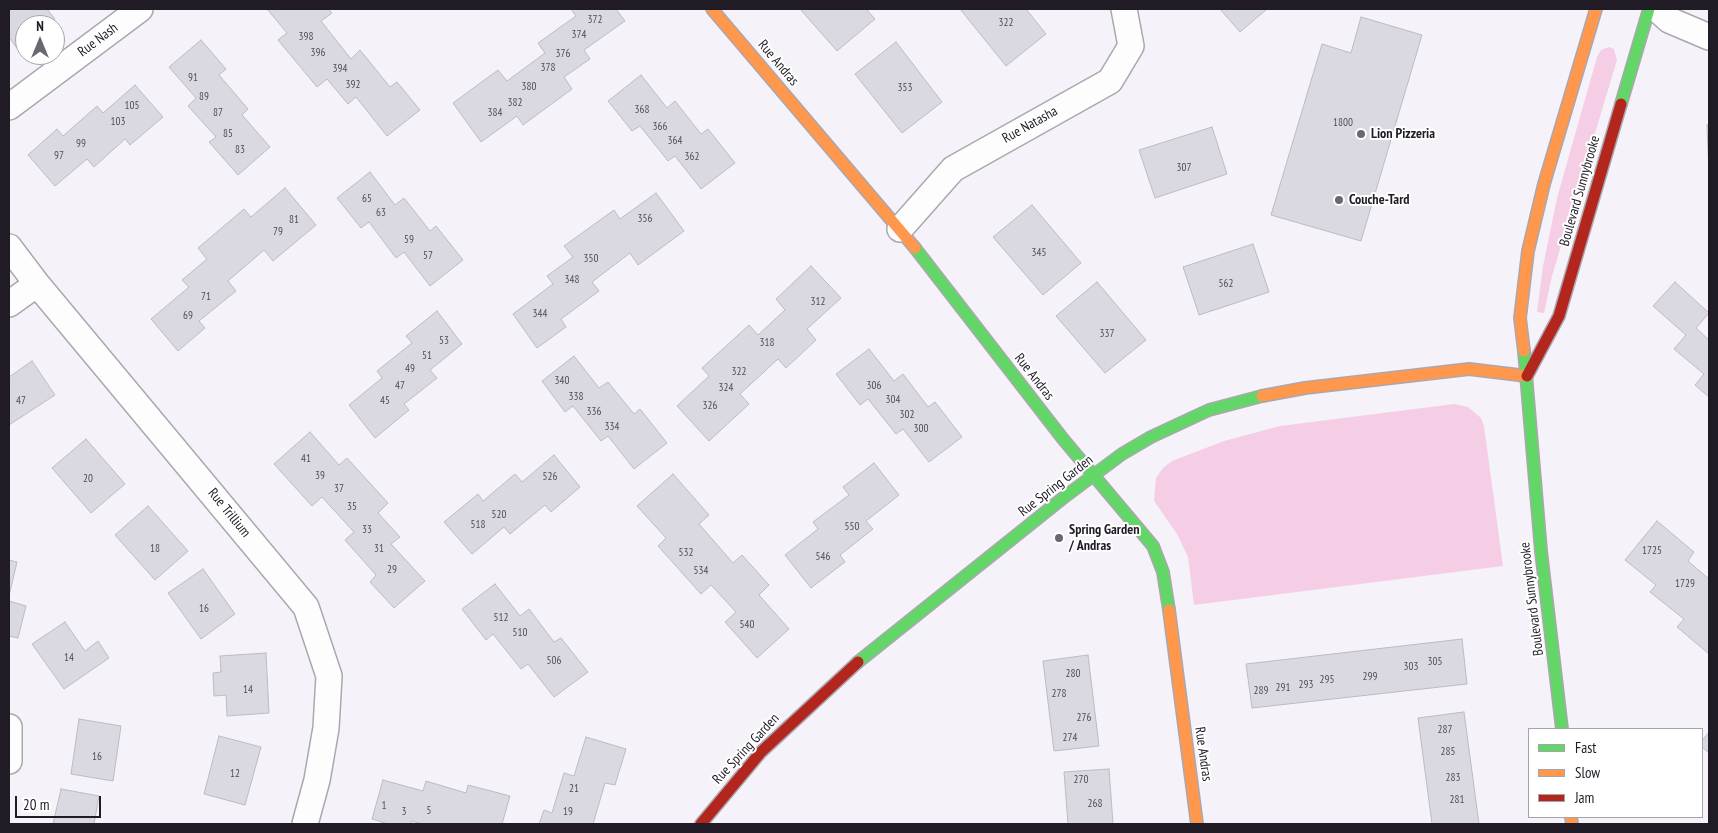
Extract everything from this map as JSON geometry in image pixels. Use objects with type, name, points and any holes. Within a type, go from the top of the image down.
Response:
[{"type":"street","name":"Rue Nash","points":[[9,107],[140,9]]},
{"type":"street","name":"Rue Andras","points":[[712,9],[900,230],[1063,439],[1144,533],[1159,559],[1163,572],[1197,824]]},
{"type":"street","name":"Rue Natasha","points":[[900,230],[953,169],[1110,81],[1131,46],[1124,9]]},
{"type":"street","name":"Boulevard Sunnybrooke","points":[[1562,728],[1541,551],[1527,376],[1520,318],[1528,252],[1544,184],[1596,9]]},
{"type":"street","name":"Boulevard Sunnybrooke","points":[[1527,376],[1559,316],[1649,9]]},
{"type":"street","points":[[1657,9],[1670,20],[1709,37]]},
{"type":"street","name":"Rue Trillium","points":[[9,247],[37,284],[306,606],[329,676],[326,728],[317,780],[305,824]]},
{"type":"street","points":[[9,304],[37,284]]},
{"type":"street","name":"Rue Spring Garden","points":[[701,824],[761,752],[827,688],[923,609],[1131,448],[1170,427],[1210,410],[1250,398],[1305,388],[1460,369],[1486,370],[1527,376]]},
{"type":"street","points":[[9,727],[9,760]]},
{"type":"shaded area","points":[[1609,47],[1614,49],[1617,60],[1552,276],[1544,313],[1537,312],[1543,266],[1557,198],[1597,57],[1601,50]]},
{"type":"shaded area","points":[[1454,404],[1468,407],[1481,418],[1484,426],[1503,566],[1194,605],[1188,557],[1177,534],[1154,501],[1156,478],[1163,468],[1172,461],[1224,441],[1280,426]]},
{"type":"building","points":[[9,9],[47,9],[52,15],[15,15],[15,46],[9,37]]},
{"type":"building","points":[[267,9],[328,9],[332,13],[321,21],[351,59],[360,50],[390,87],[397,82],[420,110],[387,136],[356,97],[348,104],[327,79],[317,87],[278,40],[287,33]]},
{"type":"building","points":[[571,9],[616,9],[625,21],[584,50],[590,59],[564,77],[572,89],[523,125],[517,116],[481,142],[453,103],[498,70],[507,81],[545,53],[538,43],[576,16]]},
{"type":"building","points":[[800,9],[866,9],[875,19],[837,51]]},
{"type":"building","points":[[960,9],[1026,9],[1046,34],[1006,66]]},
{"type":"building","points":[[1220,9],[1267,9],[1240,32]]},
{"type":"building","points":[[1361,17],[1422,35],[1361,241],[1271,215],[1322,44],[1351,53]]},
{"type":"building","points":[[201,40],[226,69],[219,75],[248,109],[242,115],[270,147],[238,175],[209,142],[216,137],[188,106],[196,98],[169,67]]},
{"type":"building","points":[[896,42],[942,102],[902,133],[855,74]]},
{"type":"building","points":[[641,75],[667,108],[675,101],[701,134],[708,129],[735,163],[701,189],[675,156],[668,161],[640,126],[632,131],[608,101]]},
{"type":"building","points":[[135,85],[163,117],[130,145],[125,139],[94,167],[87,159],[55,186],[28,155],[57,129],[63,136],[97,106],[103,113]]},
{"type":"building","points":[[1707,125],[1709,125],[1709,174]]},
{"type":"building","points":[[1212,127],[1227,174],[1155,198],[1139,150]]},
{"type":"building","points":[[370,172],[395,205],[404,198],[430,231],[436,226],[463,260],[430,286],[404,252],[396,258],[369,222],[361,228],[337,198]]},
{"type":"building","points":[[285,188],[316,225],[273,261],[264,250],[228,281],[236,291],[199,321],[205,328],[178,351],[151,319],[189,287],[182,280],[207,259],[198,248],[244,209],[251,217]]},
{"type":"building","points":[[656,193],[684,231],[638,265],[630,253],[592,282],[599,291],[561,319],[566,327],[537,348],[513,314],[553,284],[547,276],[573,257],[564,246],[614,210],[620,219]]},
{"type":"building","points":[[1032,205],[1081,263],[1043,295],[993,237]]},
{"type":"building","points":[[1253,244],[1269,292],[1199,315],[1183,267]]},
{"type":"building","points":[[811,266],[841,298],[807,329],[816,340],[786,368],[778,359],[740,394],[749,404],[709,441],[677,406],[709,376],[702,368],[749,325],[758,335],[785,310],[776,299]]},
{"type":"building","points":[[1097,282],[1146,340],[1105,373],[1056,316]]},
{"type":"building","points":[[1675,282],[1709,313],[1696,328],[1709,340],[1709,397],[1695,385],[1704,374],[1674,349],[1686,335],[1653,306]]},
{"type":"building","points":[[437,311],[462,344],[430,370],[437,378],[404,404],[409,410],[375,438],[349,405],[382,378],[377,371],[412,343],[406,336]]},
{"type":"building","points":[[869,349],[894,381],[903,374],[928,407],[935,402],[962,437],[929,462],[903,429],[896,434],[868,399],[860,405],[836,374]]},
{"type":"building","points":[[574,356],[599,388],[608,382],[634,414],[640,409],[667,443],[634,469],[608,436],[601,441],[573,406],[565,412],[542,381]]},
{"type":"building","points":[[32,361],[55,395],[9,425],[9,377]]},
{"type":"building","points":[[310,432],[339,465],[347,458],[388,503],[378,513],[400,537],[391,544],[425,581],[394,608],[370,582],[376,575],[345,540],[354,532],[322,497],[312,506],[274,464]]},
{"type":"building","points":[[86,439],[125,484],[91,513],[52,468]]},
{"type":"building","points":[[554,455],[580,487],[551,512],[545,505],[510,534],[504,527],[472,554],[444,522],[478,494],[483,501],[515,474],[522,482]]},
{"type":"building","points":[[874,463],[899,495],[866,521],[873,529],[840,555],[845,562],[811,588],[785,555],[818,529],[813,522],[849,495],[843,487]]},
{"type":"building","points":[[673,474],[709,515],[699,524],[733,563],[742,555],[769,585],[759,595],[789,629],[757,658],[725,622],[736,612],[711,585],[701,594],[658,546],[666,538],[637,506]]},
{"type":"building","points":[[148,506],[188,551],[155,580],[115,535]]},
{"type":"building","points":[[1657,521],[1694,552],[1688,561],[1709,579],[1709,654],[1677,627],[1684,619],[1650,592],[1656,585],[1625,560]]},
{"type":"building","points":[[9,560],[17,562],[9,596]]},
{"type":"building","points":[[203,569],[235,614],[201,639],[168,593]]},
{"type":"building","points":[[495,584],[520,616],[529,609],[554,642],[561,638],[588,672],[554,697],[528,664],[521,669],[493,634],[486,640],[462,609]]},
{"type":"building","points":[[9,601],[26,606],[18,638],[9,636]]},
{"type":"building","points":[[65,622],[85,651],[98,641],[109,658],[64,689],[32,644]]},
{"type":"building","points":[[1462,639],[1467,684],[1252,708],[1246,664]]},
{"type":"building","points":[[266,653],[269,713],[227,716],[226,695],[214,696],[213,673],[221,672],[220,656]]},
{"type":"building","points":[[1088,655],[1099,746],[1054,751],[1043,661]]},
{"type":"building","points":[[1464,712],[1479,824],[1432,824],[1418,718]]},
{"type":"building","points":[[79,719],[121,726],[113,781],[71,774]]},
{"type":"building","points":[[1709,732],[1709,753],[1703,748],[1703,740]]},
{"type":"building","points":[[219,736],[261,747],[245,805],[204,794]]},
{"type":"building","points":[[586,737],[626,749],[615,785],[605,783],[593,824],[539,824],[544,810],[552,813],[564,773],[574,776]]},
{"type":"building","points":[[1109,769],[1113,824],[1068,824],[1064,772]]},
{"type":"building","points":[[383,780],[423,791],[426,781],[466,793],[468,785],[510,796],[502,824],[422,824],[412,821],[411,824],[388,824],[372,819]]},
{"type":"building","points":[[61,789],[99,796],[94,824],[53,824]]},
{"type":"traffic: fast","points":[[1621,104],[1649,9]]},
{"type":"traffic: fast","points":[[915,248],[1063,439],[1153,546],[1163,572],[1169,610]]},
{"type":"traffic: fast","points":[[1524,351],[1541,551],[1562,728]]},
{"type":"traffic: fast","points":[[858,662],[1063,498],[1122,454],[1151,437],[1209,410],[1262,396]]},
{"type":"traffic: slow","points":[[712,9],[915,248]]},
{"type":"traffic: slow","points":[[1524,351],[1520,318],[1528,251],[1544,184],[1596,9]]},
{"type":"traffic: slow","points":[[1262,396],[1305,388],[1469,369],[1527,376]]},
{"type":"traffic: slow","points":[[1169,610],[1197,824]]},
{"type":"traffic: slow","points":[[1571,818],[1572,824]]},
{"type":"traffic: jam","points":[[1527,376],[1559,316],[1621,104]]},
{"type":"traffic: jam","points":[[701,824],[761,752],[858,662]]},
{"type":"place","name":"Lion Pizzeria","points":[[1361,134]]},
{"type":"place","name":"Couche-Tard","points":[[1339,200]]},
{"type":"place","name":"Spring Garden / Andras","points":[[1059,538]]}]
